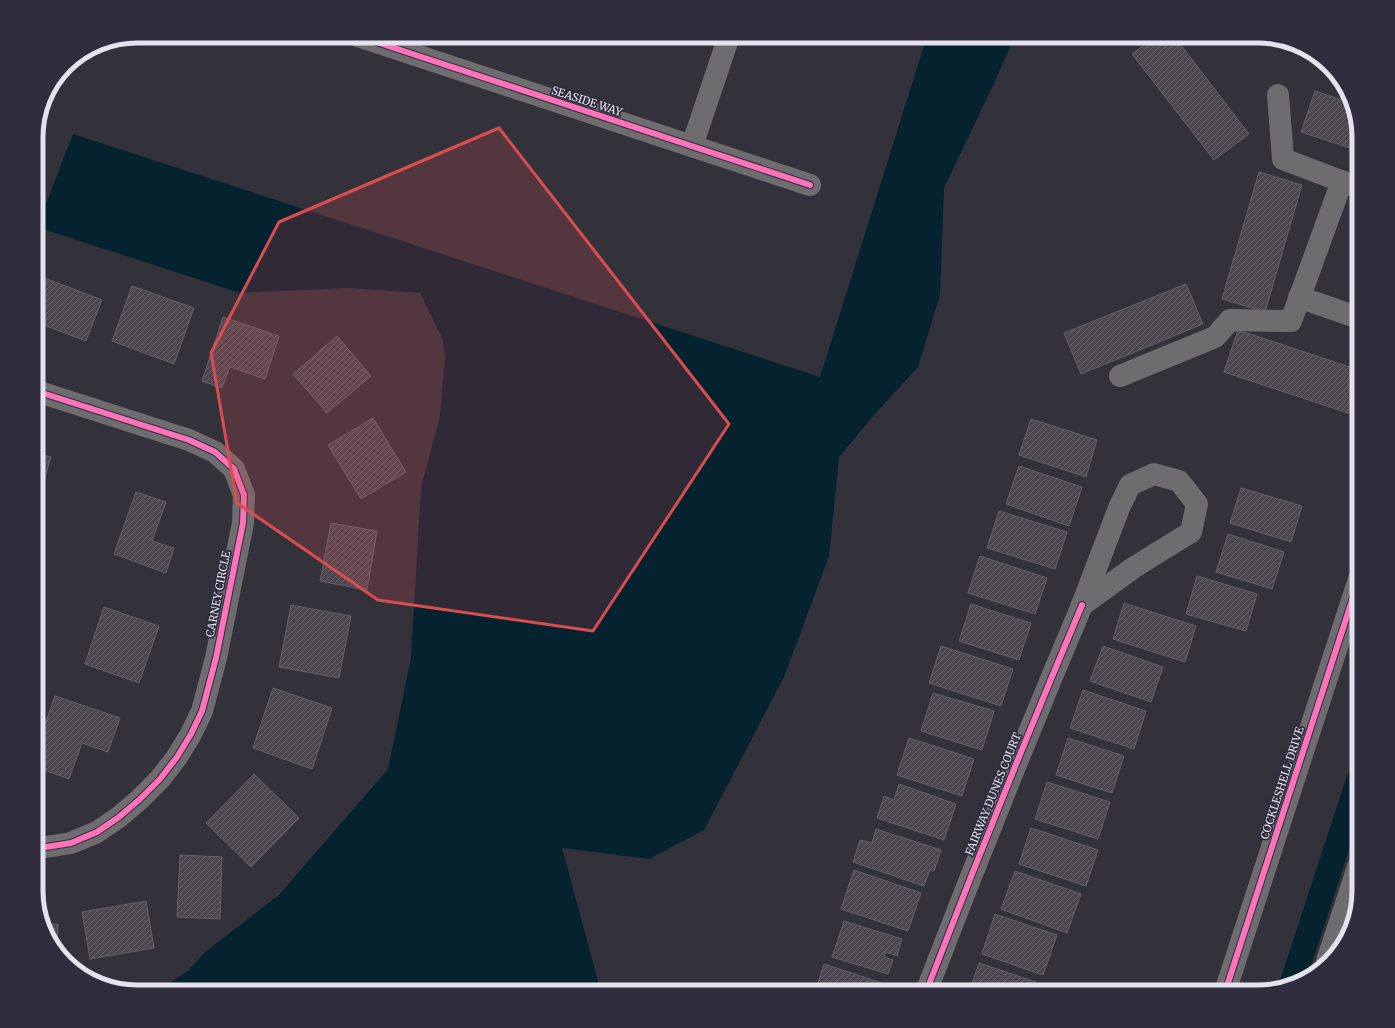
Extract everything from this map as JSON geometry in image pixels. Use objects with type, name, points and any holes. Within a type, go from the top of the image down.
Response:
[{"type":"street","name":"SEASIDE WAY","points":[[379,43],[810,185]]},
{"type":"street","points":[[692,146],[727,43]]},
{"type":"street","points":[[1120,376],[1215,337],[1230,320],[1291,320],[1299,296],[1350,184],[1283,159],[1278,95]]},
{"type":"street","points":[[1299,296],[1352,315]]},
{"type":"street","name":"CARNEY CIRCLE","points":[[43,393],[189,440],[215,452],[234,469],[244,495],[243,523],[216,658],[202,711],[191,734],[177,757],[160,779],[119,817],[97,832],[71,843],[43,847]]},
{"type":"street","name":"FAIRWAY DUNES COURT","points":[[929,985],[982,847],[1082,605],[1119,508],[1130,485],[1154,474],[1180,481],[1197,504],[1191,532],[1134,568],[1082,605]]},
{"type":"street","name":"COCKLESHELL DRIVE","points":[[1227,985],[1352,601]]},
{"type":"street","points":[[1330,951],[1352,885]]},
{"type":"highlighted area","points":[[499,128],[729,424],[593,631],[378,600],[237,503],[211,353],[279,222]]},
{"type":"water","points":[[925,43],[1012,43],[944,188],[940,295],[918,367],[874,415],[839,457],[829,556],[784,677],[704,830],[649,859],[562,848],[599,985],[167,985],[188,971],[205,952],[279,895],[388,769],[411,658],[421,488],[440,416],[445,358],[443,340],[420,293],[348,288],[240,293],[43,229],[43,212],[73,134],[820,377]]},
{"type":"building","points":[[1147,43],[1179,43],[1249,134],[1214,160],[1132,54]]},
{"type":"building","points":[[1315,91],[1344,101],[1351,125],[1352,149],[1301,132]]},
{"type":"building","points":[[1259,172],[1302,185],[1265,312],[1222,299]]},
{"type":"building","points":[[43,277],[102,300],[86,341],[43,325]]},
{"type":"building","points":[[1186,284],[1203,324],[1081,374],[1064,333]]},
{"type":"building","points":[[132,286],[194,308],[174,364],[112,341]]},
{"type":"building","points":[[223,317],[279,336],[265,379],[230,367],[222,388],[202,381]]},
{"type":"building","points":[[1238,330],[1352,368],[1352,411],[1351,414],[1224,372]]},
{"type":"building","points":[[337,336],[371,376],[327,413],[293,374]]},
{"type":"building","points":[[373,418],[406,472],[361,499],[328,445]]},
{"type":"building","points":[[1031,419],[1097,440],[1086,477],[1019,455]]},
{"type":"building","points":[[43,455],[51,457],[43,484]]},
{"type":"building","points":[[1019,466],[1082,487],[1069,526],[1006,504]]},
{"type":"building","points":[[1241,488],[1302,506],[1291,542],[1230,523]]},
{"type":"building","points":[[136,492],[166,502],[152,541],[174,548],[166,573],[114,554]]},
{"type":"building","points":[[999,511],[1067,532],[1055,569],[987,548]]},
{"type":"building","points":[[331,523],[377,531],[367,590],[320,581]]},
{"type":"building","points":[[1228,534],[1284,552],[1272,589],[1216,572]]},
{"type":"building","points":[[980,556],[1047,578],[1035,614],[968,593]]},
{"type":"building","points":[[1197,576],[1257,594],[1246,631],[1186,614]]},
{"type":"building","points":[[1124,603],[1196,626],[1185,662],[1113,639]]},
{"type":"building","points":[[971,604],[1031,623],[1019,660],[959,641]]},
{"type":"building","points":[[291,605],[351,616],[339,678],[279,667]]},
{"type":"building","points":[[104,607],[159,626],[139,683],[85,664]]},
{"type":"building","points":[[941,646],[1013,669],[1001,706],[929,683]]},
{"type":"building","points":[[1103,646],[1163,667],[1151,702],[1090,681]]},
{"type":"building","points":[[273,688],[332,708],[312,769],[253,748]]},
{"type":"building","points":[[1083,690],[1146,711],[1134,749],[1070,728]]},
{"type":"building","points":[[933,693],[994,711],[982,750],[921,731]]},
{"type":"building","points":[[55,696],[120,718],[108,752],[82,743],[69,779],[43,770],[43,730]]},
{"type":"building","points":[[909,738],[974,759],[962,796],[897,775]]},
{"type":"building","points":[[1068,738],[1124,756],[1112,793],[1056,775]]},
{"type":"building","points":[[254,774],[299,818],[251,867],[206,823]]},
{"type":"building","points":[[1047,782],[1110,802],[1098,839],[1035,819]]},
{"type":"building","points":[[899,784],[956,804],[944,840],[877,818],[884,796],[894,800]]},
{"type":"building","points":[[1031,828],[1098,850],[1086,886],[1019,864]]},
{"type":"building","points":[[876,829],[941,850],[934,871],[930,870],[924,886],[853,862],[860,840],[872,843]]},
{"type":"building","points":[[180,855],[222,857],[220,919],[177,917]]},
{"type":"building","points":[[854,870],[921,893],[908,931],[841,909]]},
{"type":"building","points":[[1015,871],[1081,894],[1067,933],[1001,909]]},
{"type":"building","points":[[146,901],[154,948],[90,959],[82,912]]},
{"type":"building","points":[[995,914],[1057,935],[1043,975],[982,954]]},
{"type":"building","points":[[844,921],[902,939],[897,956],[886,952],[884,957],[893,960],[888,974],[832,957]]},
{"type":"building","points":[[49,924],[58,924],[57,940]]},
{"type":"building","points":[[979,963],[1036,982],[1035,985],[971,985]]},
{"type":"building","points":[[824,964],[885,984],[885,985],[817,985]]},
{"type":"waterway","points":[[1294,978],[1352,800]]},
{"type":"cycle path","points":[[379,43],[810,185]]},
{"type":"cycle path","points":[[43,393],[189,440],[215,452],[234,469],[244,495],[243,523],[216,658],[202,711],[191,734],[177,757],[160,779],[119,817],[97,832],[71,843],[43,847]]},
{"type":"cycle path","points":[[1227,985],[1352,601]]},
{"type":"cycle path","points":[[929,985],[1002,798],[1082,605]]}]
